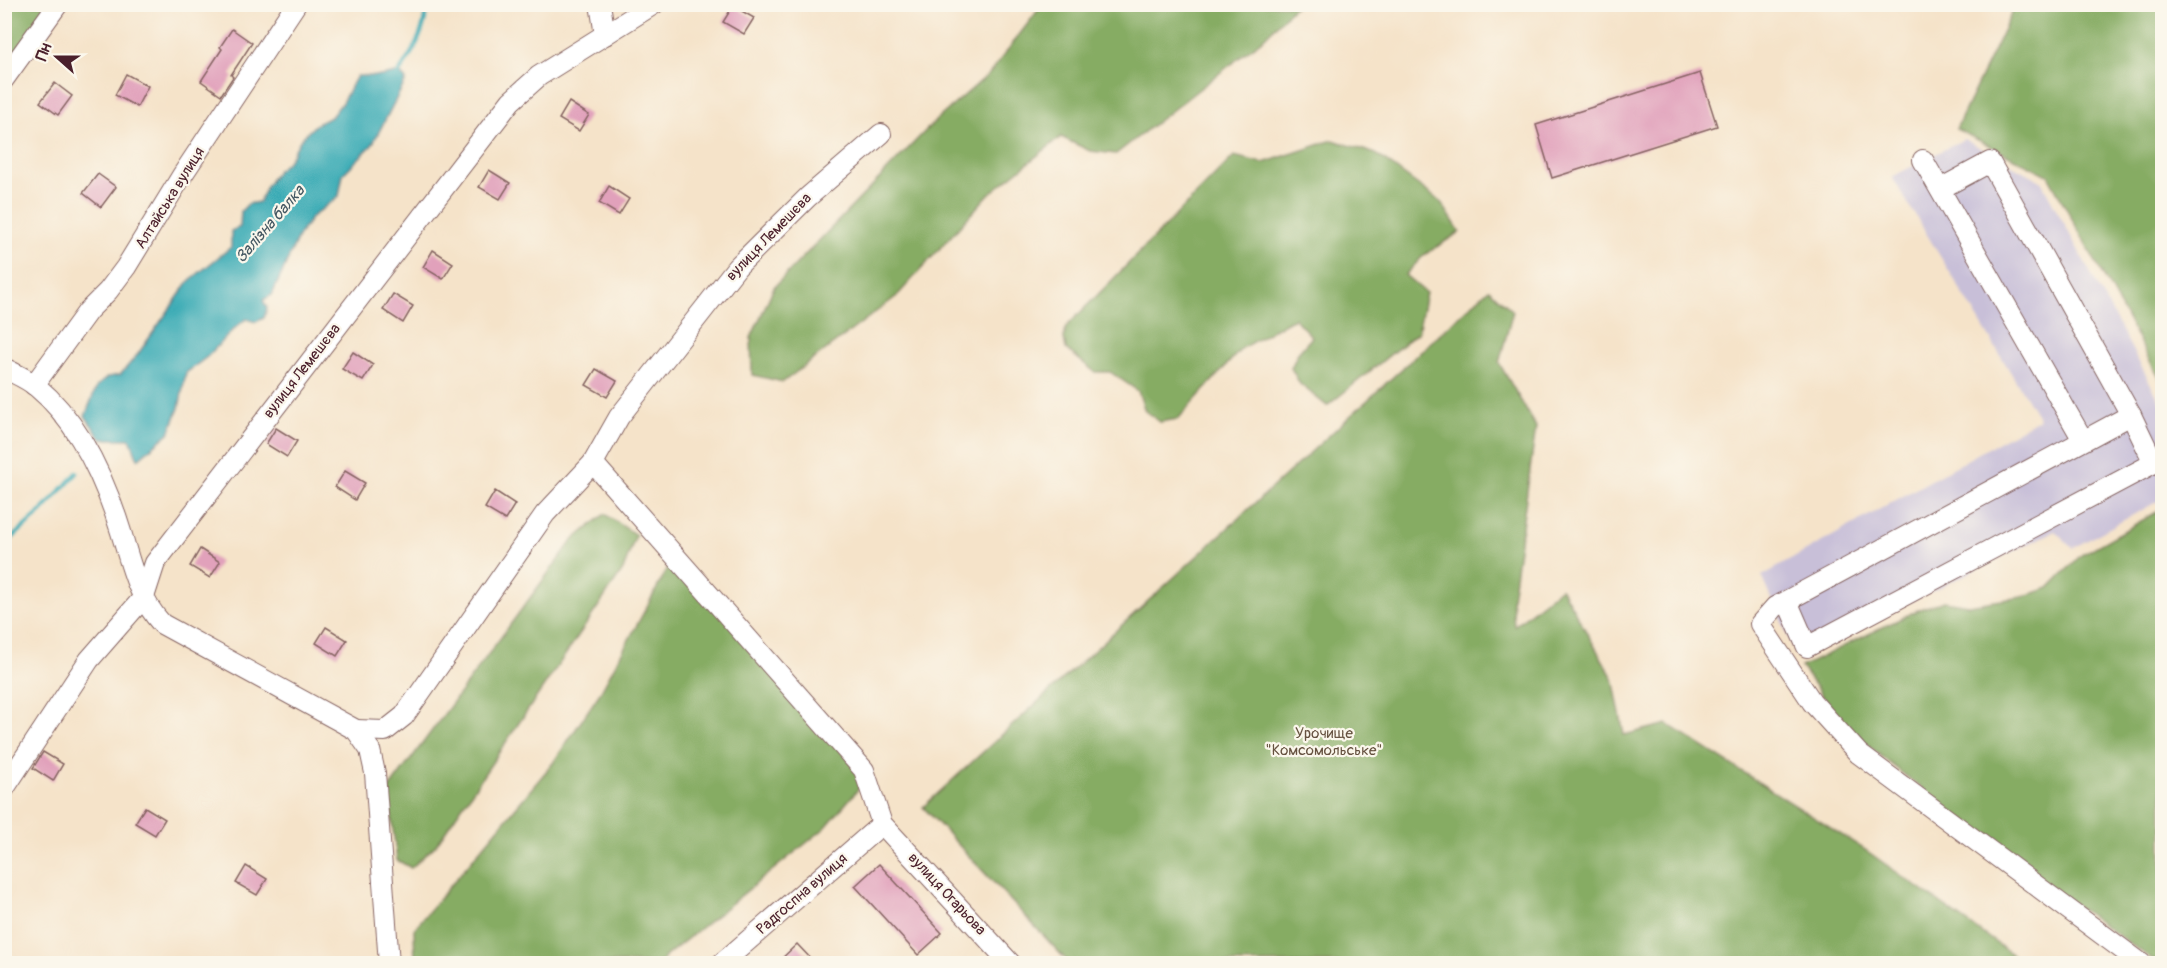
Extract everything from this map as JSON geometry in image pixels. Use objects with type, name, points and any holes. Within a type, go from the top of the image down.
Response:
[{"type":"street","points":[[4,79],[58,4]]},
{"type":"street","name":"Алтайська вулиця","points":[[34,385],[88,311],[108,291],[126,267],[183,174],[296,4]]},
{"type":"street","points":[[600,4],[605,35]]},
{"type":"street","name":"вулиця Лемешєва","points":[[4,789],[89,660],[144,597],[155,563],[486,131],[512,101],[539,76],[654,4]]},
{"type":"street","name":"вулиця Лемешєва","points":[[356,730],[385,731],[404,716],[545,514],[593,463],[619,417],[737,267],[808,197],[882,134]]},
{"type":"street","points":[[1923,160],[2083,441]]},
{"type":"street","points":[[1787,601],[1807,647],[2154,463],[2131,415],[1990,162],[1940,189]]},
{"type":"street","points":[[4,368],[34,385],[54,403],[77,434],[104,483],[115,510],[136,583],[150,611],[162,624],[356,730],[369,750],[375,773],[389,963]]},
{"type":"street","points":[[2131,415],[1775,607],[1760,624],[1812,702],[1859,754],[2142,963]]},
{"type":"street","points":[[593,463],[864,770],[882,824]]},
{"type":"street","name":"Радгоспна вулиця","points":[[721,963],[882,824]]},
{"type":"street","name":"вулиця Огарьова","points":[[882,824],[1011,963]]},
{"type":"shaded area","points":[[1964,139],[2041,181],[2162,405],[2162,499],[2073,548],[2055,531],[1797,657],[1762,576],[2039,419],[1892,177]]},
{"type":"green space","points":[[2016,4],[2162,5],[2162,383],[2048,175],[1956,129]]},
{"type":"green space","points":[[5,5],[58,5],[5,74]]},
{"type":"green space","points":[[1042,5],[1296,5],[1262,40],[1116,154],[1090,151],[1061,137],[989,194],[897,296],[783,382],[752,375],[751,338],[774,287],[934,122],[990,73]]},
{"type":"green space","points":[[1333,140],[1376,154],[1441,202],[1460,232],[1424,255],[1405,275],[1426,293],[1418,332],[1327,406],[1300,384],[1291,368],[1298,353],[1312,337],[1294,318],[1242,348],[1178,419],[1160,422],[1145,411],[1138,391],[1110,372],[1095,372],[1066,349],[1064,338],[1066,327],[1234,156],[1263,163]]},
{"type":"green space","name":"Урочище \"Комсомольське\"","points":[[1489,289],[1513,311],[1499,363],[1536,427],[1512,599],[1514,626],[1561,588],[1613,678],[1624,735],[1667,724],[1867,851],[2024,963],[1069,963],[923,807]]},
{"type":"green space","points":[[2162,509],[2162,963],[2152,959],[2035,877],[1888,762],[1842,723],[1801,667],[1920,609],[1944,601],[1968,605],[2022,597],[2049,588],[2081,555]]},
{"type":"green space","points":[[605,514],[636,535],[623,570],[436,845],[411,868],[397,860],[388,790],[572,541]]},
{"type":"green space","points":[[678,557],[866,780],[825,828],[666,956],[661,963],[415,963],[414,929],[553,763],[598,696],[668,568]]},
{"type":"water","points":[[399,72],[406,80],[372,145],[343,174],[339,196],[312,217],[299,235],[272,295],[263,300],[267,308],[264,318],[256,322],[246,319],[207,357],[186,373],[179,408],[169,433],[138,459],[130,439],[101,439],[85,416],[97,386],[108,377],[120,375],[138,354],[189,281],[231,247],[231,231],[240,227],[241,211],[248,204],[259,202],[267,185],[289,160],[301,139],[316,124],[331,117],[357,76],[382,76]]},
{"type":"building","points":[[733,6],[754,18],[744,34],[723,22]]},
{"type":"building","points":[[232,29],[252,43],[221,95],[201,81]]},
{"type":"building","points":[[1700,73],[1717,126],[1552,178],[1536,125]]},
{"type":"building","points":[[126,74],[148,86],[137,107],[115,95]]},
{"type":"building","points":[[55,83],[72,96],[58,115],[40,102]]},
{"type":"building","points":[[569,102],[589,115],[579,131],[559,119]]},
{"type":"building","points":[[489,170],[510,183],[500,199],[479,187]]},
{"type":"building","points":[[98,174],[116,187],[101,207],[83,193]]},
{"type":"building","points":[[609,186],[629,199],[619,215],[599,203]]},
{"type":"building","points":[[433,250],[453,263],[443,279],[423,267]]},
{"type":"building","points":[[393,294],[413,306],[403,323],[383,310]]},
{"type":"building","points":[[353,352],[373,365],[363,381],[342,369]]},
{"type":"building","points":[[596,369],[617,381],[607,397],[586,385]]},
{"type":"building","points":[[276,428],[297,441],[287,457],[266,444]]},
{"type":"building","points":[[345,471],[365,483],[355,500],[335,487]]},
{"type":"building","points":[[495,491],[515,504],[505,520],[485,508]]},
{"type":"building","points":[[200,549],[220,562],[210,578],[190,566]]},
{"type":"building","points":[[326,627],[347,640],[337,656],[316,643]]},
{"type":"building","points":[[43,752],[63,764],[53,781],[33,768]]},
{"type":"building","points":[[145,807],[165,819],[155,835],[135,823]]},
{"type":"building","points":[[879,864],[942,933],[918,955],[855,886]]},
{"type":"building","points":[[246,866],[267,879],[257,895],[236,883]]},
{"type":"building","points":[[797,944],[815,963],[777,963]]},
{"type":"waterway","name":"Залізна балка","points":[[397,75],[417,42],[424,24],[427,4]]},
{"type":"waterway","points":[[4,545],[42,511],[77,473]]}]
